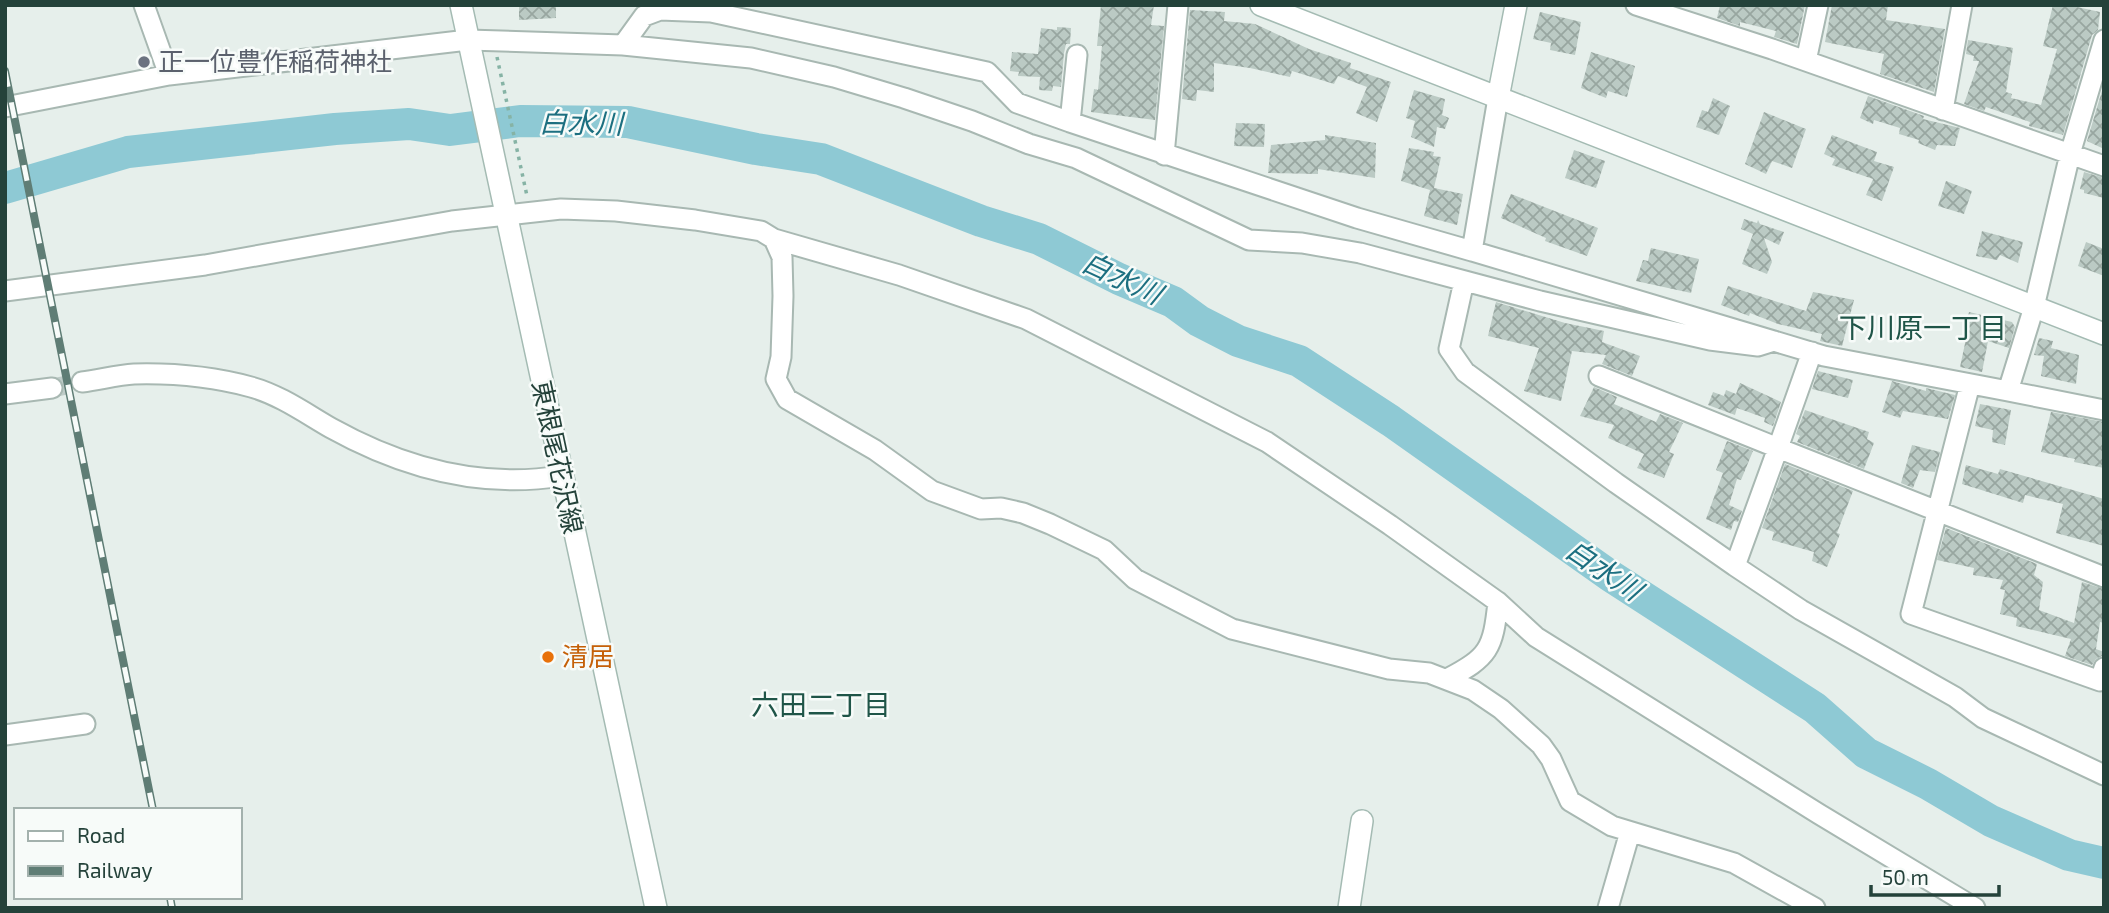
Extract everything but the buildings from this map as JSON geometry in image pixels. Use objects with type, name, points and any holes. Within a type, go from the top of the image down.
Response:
[{"type":"street","points":[[144,5],[169,75]]},
{"type":"street","name":"東根尾花沢線","points":[[461,5],[656,908]]},
{"type":"street","points":[[1164,155],[1178,5]]},
{"type":"street","points":[[1261,5],[2104,334]]},
{"type":"street","points":[[1472,251],[1516,5]]},
{"type":"street","points":[[1636,5],[1671,11],[2104,166]]},
{"type":"street","points":[[1806,61],[1818,5]]},
{"type":"street","points":[[1943,110],[1962,5]]},
{"type":"street","points":[[623,45],[644,16],[660,10],[712,9],[987,72],[1017,103],[1164,155],[1357,218],[1812,352],[2104,410]]},
{"type":"street","points":[[2008,391],[2034,307],[2070,154],[2104,40]]},
{"type":"street","points":[[5,107],[169,75],[469,43],[623,45],[751,58],[834,77],[904,98],[1076,159],[1249,240],[1302,243],[1360,253],[1540,301],[1710,340],[1758,346],[1774,341]]},
{"type":"street","points":[[1070,122],[1077,55]]},
{"type":"street","points":[[5,291],[205,265],[505,211],[615,211],[761,231],[774,239],[899,275],[1026,319],[1268,442],[1498,602],[1536,637],[1975,908]]},
{"type":"street","points":[[774,239],[782,257],[783,308],[781,357],[776,379],[787,399],[804,411],[875,450],[932,491],[981,509],[1002,508],[1050,524],[1104,550],[1135,579],[1231,629],[1389,669],[1429,673],[1473,690],[1501,709],[1541,745],[1570,801],[1612,826],[1734,863],[1815,908]]},
{"type":"street","points":[[1464,281],[1449,349],[1465,372],[1616,483],[1801,610],[1955,696],[1983,718],[2104,775]]},
{"type":"street","points":[[1735,566],[1812,352]]},
{"type":"street","points":[[82,382],[132,374],[172,375],[241,385],[296,406],[332,428],[374,448],[453,476],[495,481],[528,481],[561,476]]},
{"type":"street","points":[[1599,376],[2104,577]]},
{"type":"street","points":[[1970,384],[1911,614],[2101,681],[2104,668]]},
{"type":"street","points":[[5,394],[52,388]]},
{"type":"street","points":[[1447,679],[1471,667],[1489,649],[1495,632],[1498,602]]},
{"type":"street","points":[[5,734],[85,724]]},
{"type":"street","points":[[1349,908],[1362,821]]},
{"type":"street","points":[[1608,908],[1630,832]]},
{"type":"path","points":[[497,57],[527,199]]},
{"type":"waterway","name":"白水川","points":[[5,188],[128,152],[335,129],[409,124],[450,130],[520,121],[628,122],[756,149],[821,159],[981,221],[1039,239],[1119,279],[1173,302],[1199,321],[1238,341],[1299,361],[1391,421],[1609,575],[1815,708],[1866,753],[1928,784],[1991,821],[2069,855],[2104,863]]},
{"type":"tunnel","points":[[52,388],[82,382]]},
{"type":"railway","points":[[5,71],[153,808]]},
{"type":"railway","points":[[170,899],[172,908]]},
{"type":"place","name":"正一位豊作稲荷神社","points":[[144,62]]},
{"type":"place","name":"清居","points":[[548,657]]},
{"type":"district","name":"下川原一丁目","points":[[1923,328]]},
{"type":"district","name":"六田二丁目","points":[[821,705]]}]
